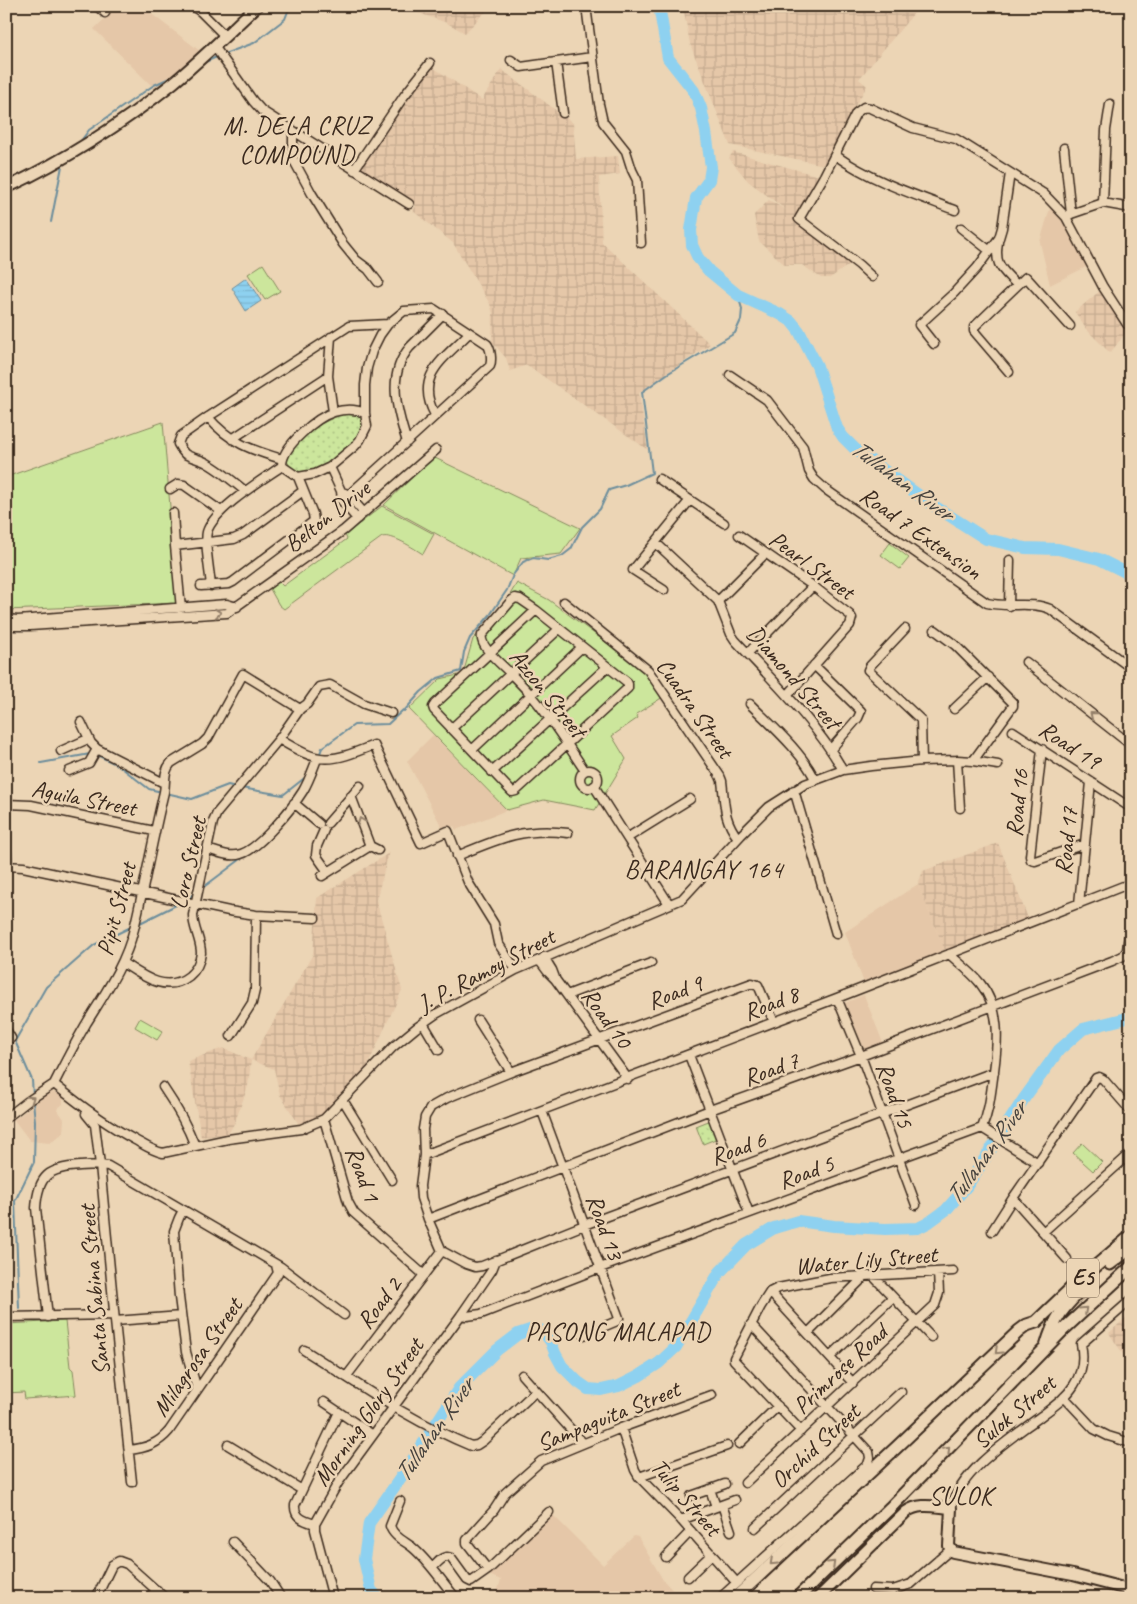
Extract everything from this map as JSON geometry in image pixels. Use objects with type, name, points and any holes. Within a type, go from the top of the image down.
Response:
[{"type":"highway","name":"E5","points":[[735,1598],[1019,1331],[1027,1325],[1036,1322],[1131,1236]]},
{"type":"highway","name":"E5","points":[[1045,1348],[1050,1330],[1063,1307],[1094,1278],[1131,1248]]},
{"type":"highway","name":"E5","points":[[1045,1348],[1131,1267]]},
{"type":"highway","points":[[797,1598],[890,1508],[1045,1348]]},
{"type":"main road","points":[[6,188],[34,175],[144,106],[174,82],[257,6]]},
{"type":"main road","points":[[818,1598],[911,1508],[919,1506],[951,1508],[949,1546],[953,1552],[1073,1575],[1131,1590]]},
{"type":"street","points":[[98,6],[105,13]]},
{"type":"street","points":[[192,6],[224,36]]},
{"type":"street","points":[[586,6],[603,122],[626,151],[637,180],[641,243]]},
{"type":"street","points":[[214,46],[257,106],[268,115],[409,204]]},
{"type":"street","points":[[511,60],[520,68],[592,57]]},
{"type":"street","points":[[354,170],[404,96],[430,62]]},
{"type":"street","points":[[556,62],[563,113]]},
{"type":"street","points":[[1103,203],[1105,148],[1110,104]]},
{"type":"street","points":[[872,277],[799,218],[856,113],[864,107],[912,128],[956,139],[1044,194],[1068,215]]},
{"type":"street","points":[[293,132],[293,159],[312,194],[345,248],[368,269],[378,282]]},
{"type":"street","points":[[1064,148],[1068,215],[1102,288],[1131,327]]},
{"type":"street","points":[[835,154],[853,168],[955,210]]},
{"type":"street","points":[[1010,173],[996,254],[999,265],[1017,285]]},
{"type":"street","points":[[1068,215],[1103,203],[1131,208]]},
{"type":"street","points":[[961,228],[990,251]]},
{"type":"street","points":[[934,344],[919,325],[954,293],[999,238]]},
{"type":"street","points":[[1009,372],[974,331],[974,327],[1026,277],[1070,326]]},
{"type":"street","points":[[298,477],[315,474],[330,467],[360,440],[367,426],[364,385],[372,350],[388,324],[404,311],[434,309],[490,347],[490,366],[346,498]]},
{"type":"street","points":[[407,442],[395,395],[395,382],[400,364],[410,348],[443,314]]},
{"type":"street","points":[[246,492],[207,462],[186,455],[178,444],[181,436],[349,326],[388,324]]},
{"type":"street","points":[[435,415],[427,398],[429,378],[434,369],[469,333]]},
{"type":"street","points":[[331,337],[328,376],[333,412]]},
{"type":"street","name":"Road 7 Extension","points":[[730,375],[767,400],[803,447],[809,471],[820,484],[987,603],[1009,606],[1041,605],[1050,609],[1131,668]]},
{"type":"street","points":[[232,439],[328,376]]},
{"type":"street","points":[[211,586],[207,531],[212,521],[221,511],[282,463],[293,442],[304,431],[333,412],[359,410],[365,413]]},
{"type":"street","points":[[201,586],[229,584],[314,521],[314,514],[298,477],[282,463],[255,452],[232,439],[208,417]]},
{"type":"street","name":"Belton Drive","points":[[6,619],[37,622],[227,613],[344,530],[436,450]]},
{"type":"street","points":[[330,467],[357,519]]},
{"type":"street","points":[[659,479],[724,523]]},
{"type":"street","points":[[170,489],[178,484],[184,485],[221,511]]},
{"type":"street","points":[[175,546],[234,539],[243,535],[303,491]]},
{"type":"street","points":[[346,498],[364,513]]},
{"type":"street","points":[[664,590],[633,570],[690,500]]},
{"type":"street","points":[[173,513],[181,609]]},
{"type":"street","name":"Pearl Street","points":[[739,535],[813,586],[852,618],[850,625],[787,696]]},
{"type":"street","name":"Diamond Street","points":[[656,543],[718,601],[731,634],[787,696],[831,749],[843,770]]},
{"type":"street","points":[[718,601],[766,554]]},
{"type":"street","points":[[1009,606],[1010,560]]},
{"type":"street","points":[[748,654],[813,586]]},
{"type":"street","name":"Azcon Street","points":[[536,610],[520,599],[515,598],[482,635],[481,640],[532,696],[550,719],[584,771]]},
{"type":"street","name":"Cuadra Street","points":[[564,602],[648,670],[720,776],[726,819],[730,829],[738,838]]},
{"type":"street","name":"Belton Drive","points":[[6,626],[227,604],[237,607]]},
{"type":"street","points":[[536,610],[559,629],[627,682],[628,688],[516,791],[512,792],[451,729],[434,710],[434,707],[536,610]]},
{"type":"street","points":[[451,729],[559,629]]},
{"type":"street","points":[[905,629],[868,670],[921,720],[922,761]]},
{"type":"street","points":[[935,630],[955,645],[1013,703],[1013,706],[973,761]]},
{"type":"street","points":[[472,750],[532,696],[582,647]]},
{"type":"street","points":[[1026,662],[1131,745]]},
{"type":"street","points":[[814,666],[861,710],[858,718],[831,749]]},
{"type":"street","points":[[492,772],[607,667]]},
{"type":"street","name":"Pipit Street","points":[[54,1084],[123,963],[133,932],[142,893],[165,786],[164,778],[168,767],[208,738],[243,674],[300,709]]},
{"type":"street","points":[[954,709],[988,677]]},
{"type":"street","name":"Loro Street","points":[[123,963],[146,978],[161,984],[175,983],[188,976],[198,964],[200,956],[199,942],[193,921],[213,822],[218,813],[279,739],[300,709],[307,704],[320,687],[330,685],[364,704],[391,713]]},
{"type":"street","points":[[750,704],[792,746],[815,779]]},
{"type":"street","points":[[80,722],[88,739],[97,750],[165,786]]},
{"type":"street","name":"Road 19","points":[[1013,731],[1131,808]]},
{"type":"street","points":[[61,751],[88,739]]},
{"type":"street","points":[[279,739],[317,759],[340,758],[374,744],[421,843],[448,831],[468,882],[494,924],[498,943],[516,970]]},
{"type":"street","name":"Road 16","points":[[1042,749],[1031,860],[1035,861],[1085,844]]},
{"type":"street","points":[[69,771],[89,763],[97,750]]},
{"type":"street","points":[[207,849],[233,855],[246,853],[267,834],[295,802],[309,778],[317,759]]},
{"type":"street","points":[[957,760],[960,808]]},
{"type":"street","name":"J. P. Ramoy Street","points":[[54,1084],[106,1123],[156,1152],[168,1153],[228,1139],[301,1129],[324,1119],[393,1047],[423,1023],[449,1006],[516,970],[682,899],[738,838],[769,808],[794,790],[815,779],[843,770],[922,761],[957,760],[998,765]]},
{"type":"street","name":"Azcon Street","points":[[591,770],[598,776],[598,782],[594,786],[588,788],[581,782],[581,776],[584,771],[591,770]]},
{"type":"street","name":"Road 17","points":[[1078,904],[1091,782]]},
{"type":"street","points":[[360,786],[323,824],[316,855],[326,874],[370,846]]},
{"type":"street","name":"Azcon Street","points":[[594,786],[669,904]]},
{"type":"street","points":[[794,790],[836,934]]},
{"type":"street","points":[[351,796],[370,846],[378,850]]},
{"type":"street","points":[[627,838],[690,799]]},
{"type":"street","points":[[295,802],[323,824]]},
{"type":"street","name":"Aguila Street","points":[[6,804],[31,805],[154,831]]},
{"type":"street","points":[[458,856],[499,839],[529,831],[551,830],[568,833]]},
{"type":"street","points":[[6,844],[7,866],[23,867],[228,911],[256,915],[315,918]]},
{"type":"street","name":"Road 8","points":[[424,1155],[628,1079],[1131,883]]},
{"type":"street","points":[[231,1036],[252,1003],[255,990],[256,915]]},
{"type":"street","name":"Road 7","points":[[428,1219],[710,1110],[861,1056],[1112,961],[1126,954],[1131,919]]},
{"type":"street","points":[[949,954],[981,984],[994,1005],[998,1039],[990,1104],[982,1128],[1038,1162]]},
{"type":"street","name":"Road 10","points":[[542,959],[552,970],[555,979],[628,1079]]},
{"type":"street","points":[[567,995],[651,963]]},
{"type":"street","name":"Road 9","points":[[442,1251],[428,1219],[421,1198],[420,1186],[424,1155],[423,1130],[425,1117],[431,1107],[446,1098],[511,1072],[752,983],[758,985],[774,1022]]},
{"type":"street","name":"Road 15","points":[[837,998],[861,1056],[916,1205]]},
{"type":"street","points":[[478,1020],[511,1072]]},
{"type":"street","points":[[423,1023],[439,1050]]},
{"type":"street","points":[[6,1030],[11,1038]]},
{"type":"street","points":[[689,1055],[749,1213]]},
{"type":"street","name":"Road 6","points":[[496,1260],[584,1225],[994,1072]]},
{"type":"street","points":[[992,1231],[1093,1081],[1099,1077],[1103,1079],[1131,1111]]},
{"type":"street","points":[[6,1118],[54,1084]]},
{"type":"street","points":[[163,1087],[180,1112],[195,1146]]},
{"type":"street","points":[[343,1100],[392,1180]]},
{"type":"street","name":"Santa Sabina Street","points":[[77,1102],[82,1111],[95,1125],[132,1482]]},
{"type":"street","name":"Road 13","points":[[542,1111],[619,1318],[617,1321],[584,1335]]},
{"type":"street","name":"Road 1","points":[[324,1119],[348,1202],[354,1213],[424,1275]]},
{"type":"street","name":"Road 5","points":[[461,1315],[481,1314],[600,1268],[982,1128]]},
{"type":"street","points":[[1043,1232],[1131,1153]]},
{"type":"street","points":[[48,1317],[36,1208],[37,1194],[45,1177],[54,1171],[62,1168],[100,1165],[108,1166],[276,1265],[300,1280],[344,1315]]},
{"type":"street","points":[[1013,1198],[1067,1259]]},
{"type":"street","points":[[184,1210],[174,1231],[186,1352],[197,1389]]},
{"type":"street","points":[[442,1251],[475,1267],[496,1260]]},
{"type":"street","name":"Road 2","points":[[346,1377],[442,1251]]},
{"type":"street","name":"Morning Glory Street","points":[[316,1524],[338,1483],[461,1315],[492,1270],[496,1260]]},
{"type":"street","name":"Milagrosa Street","points":[[128,1450],[153,1445],[162,1438],[179,1417],[278,1273],[276,1265]]},
{"type":"street","name":"Water Lily Street","points":[[778,1406],[735,1362],[734,1358],[750,1324],[770,1292],[778,1288],[830,1278],[953,1271]]},
{"type":"street","name":"Primrose Road","points":[[745,1483],[935,1305],[938,1298],[938,1272]]},
{"type":"street","points":[[808,1333],[869,1276],[893,1297],[931,1337]]},
{"type":"street","points":[[770,1292],[853,1383]]},
{"type":"street","points":[[830,1357],[893,1297]]},
{"type":"street","name":"Sulok Street","points":[[951,1508],[961,1486],[978,1467],[1064,1397],[1075,1384],[1080,1372],[1083,1352],[1081,1344],[1131,1300]]},
{"type":"street","points":[[6,1317],[114,1318],[181,1316]]},
{"type":"street","points":[[720,1598],[868,1464],[870,1458],[869,1452],[750,1324]]},
{"type":"street","points":[[304,1350],[413,1419],[471,1446],[477,1445],[536,1391]]},
{"type":"street","points":[[522,1375],[583,1443]]},
{"type":"street","name":"Orchid Street","points":[[755,1528],[901,1392]]},
{"type":"street","name":"Sampaguita Street","points":[[488,1570],[467,1543],[469,1536],[494,1510],[505,1493],[541,1461],[621,1428],[712,1395]]},
{"type":"street","points":[[1064,1397],[1094,1429],[1108,1436],[1131,1443]]},
{"type":"street","points":[[324,1402],[374,1435]]},
{"type":"street","points":[[738,1444],[778,1406],[801,1431]]},
{"type":"street","points":[[333,1598],[315,1530],[316,1524],[303,1520],[296,1513],[295,1505],[339,1412]]},
{"type":"street","name":"Tulip Street","points":[[621,1428],[639,1477],[681,1520],[736,1582]]},
{"type":"street","points":[[228,1445],[302,1490]]},
{"type":"street","points":[[639,1477],[727,1446]]},
{"type":"street","points":[[691,1496],[725,1484]]},
{"type":"street","points":[[710,1489],[731,1531]]},
{"type":"street","points":[[681,1520],[734,1500]]},
{"type":"street","points":[[400,1501],[390,1526],[391,1530],[415,1550],[456,1598]]},
{"type":"street","points":[[432,1568],[444,1557],[451,1558],[467,1580],[471,1582],[488,1570],[549,1512]]},
{"type":"street","points":[[666,1557],[691,1531]]},
{"type":"street","points":[[233,1542],[270,1581],[281,1598]]},
{"type":"street","points":[[873,1589],[893,1590],[911,1584],[950,1550]]},
{"type":"street","points":[[688,1577],[712,1554]]},
{"type":"street","points":[[96,1598],[116,1561],[127,1564],[165,1598]]},
{"type":"street","points":[[148,1598],[157,1590]]},
{"type":"shaded area","points":[[118,6],[141,6],[200,51],[156,90],[94,29]]},
{"type":"shaded area","points":[[399,6],[491,6],[465,33],[447,23]]},
{"type":"shaded area","points":[[683,6],[920,6],[859,79],[867,86],[824,165],[730,145],[690,44]]},
{"type":"shaded area","points":[[431,66],[482,100],[501,69],[573,123],[576,159],[618,156],[620,174],[599,177],[602,242],[710,344],[639,393],[648,450],[527,365],[510,371],[506,358],[492,342],[493,314],[490,304],[453,243],[413,211],[416,206],[360,169]]},
{"type":"shaded area","points":[[733,152],[819,176],[800,221],[810,233],[846,260],[853,262],[830,278],[821,278],[802,265],[785,265],[759,241],[754,215],[769,200],[786,210],[748,181],[729,158]]},
{"type":"shaded area","points":[[1050,208],[1059,212],[1088,266],[1050,285],[1040,242]]},
{"type":"shaded area","points":[[1102,289],[1116,314],[1128,330],[1110,353],[1086,329],[1075,312]]},
{"type":"shaded area","points":[[433,735],[507,810],[456,830],[454,826],[444,831],[407,761]]},
{"type":"shaded area","points":[[998,843],[1028,918],[945,951],[918,884],[923,871]]},
{"type":"shaded area","points":[[389,853],[376,900],[402,990],[367,1067],[322,1116],[300,1126],[280,1095],[274,1069],[251,1060],[313,954],[317,898]]},
{"type":"shaded area","points":[[918,884],[945,951],[864,983],[845,932]]},
{"type":"shaded area","points":[[864,995],[883,1043],[865,1051],[845,1003]]},
{"type":"shaded area","points":[[223,1048],[251,1060],[248,1086],[235,1122],[228,1134],[201,1137],[188,1061]]},
{"type":"shaded area","points":[[50,1092],[58,1093],[63,1098],[63,1104],[57,1109],[64,1119],[63,1133],[50,1143],[30,1141],[14,1120]]},
{"type":"shaded area","points":[[1131,1313],[1131,1366],[1109,1333]]},
{"type":"shaded area","points":[[551,1513],[603,1565],[634,1536],[638,1537],[663,1580],[680,1598],[493,1598],[496,1595],[501,1580],[486,1574]]},
{"type":"green space","points":[[263,264],[280,291],[265,300],[248,274]]},
{"type":"green space","points":[[343,414],[355,414],[362,417],[362,427],[357,438],[349,448],[325,465],[312,470],[301,472],[291,469],[287,461],[296,444],[310,431],[326,421]]},
{"type":"green space","points":[[163,422],[178,603],[6,610],[6,477]]},
{"type":"green space","points":[[433,457],[580,528],[561,554],[521,558],[513,576],[384,505]]},
{"type":"green space","points":[[382,506],[434,534],[423,554],[397,539],[382,537],[284,609],[279,605],[270,589],[279,582],[283,586],[347,539],[345,535]]},
{"type":"green space","points":[[890,543],[909,558],[900,569],[881,555]]},
{"type":"green space","points":[[517,583],[549,600],[643,670],[663,697],[636,714],[638,718],[612,736],[626,759],[595,810],[544,800],[507,810],[409,709],[440,679],[463,674],[473,639],[497,616]]},
{"type":"green space","points":[[140,1018],[163,1031],[157,1040],[135,1027]]},
{"type":"green space","points":[[711,1120],[718,1138],[703,1144],[696,1126]]},
{"type":"green space","points":[[1082,1143],[1102,1162],[1093,1171],[1073,1153]]},
{"type":"green space","points":[[65,1321],[70,1367],[73,1370],[76,1395],[25,1399],[24,1392],[6,1393],[6,1324]]},
{"type":"water","points":[[246,278],[261,301],[246,311],[232,288]]},
{"type":"waterway","points":[[224,54],[254,43],[285,19],[290,6]]},
{"type":"waterway","name":"Tullahan River","points":[[659,6],[668,58],[694,91],[701,108],[711,167],[709,180],[696,198],[691,230],[692,245],[698,258],[709,271],[738,295],[780,314],[791,321],[799,331],[817,366],[837,428],[843,437],[856,450],[931,504],[986,539],[1025,548],[1058,549],[1099,559],[1127,573],[1131,577]]},
{"type":"waterway","points":[[203,63],[219,56]]},
{"type":"waterway","points":[[80,142],[89,130],[154,85],[174,76]]},
{"type":"waterway","points":[[51,222],[62,166],[66,162]]},
{"type":"waterway","points":[[404,711],[421,692],[438,678],[461,671],[464,652],[470,638],[490,615],[507,590],[513,575],[523,562],[533,558],[548,560],[562,556],[571,549],[582,527],[600,509],[609,490],[626,485],[652,473],[642,392],[667,374],[735,333],[741,320],[742,309],[738,295]]},
{"type":"waterway","points":[[319,756],[322,748],[354,725],[388,724],[403,710]]},
{"type":"waterway","points":[[41,763],[90,754]]},
{"type":"waterway","points":[[97,755],[118,765],[149,789],[162,792]]},
{"type":"waterway","points":[[241,788],[283,795],[307,776]]},
{"type":"waterway","points":[[166,793],[192,799],[228,785],[236,787]]},
{"type":"waterway","points":[[201,889],[245,856]]},
{"type":"waterway","points":[[186,899],[195,893]]},
{"type":"waterway","points":[[138,924],[180,903]]},
{"type":"waterway","points":[[33,1096],[32,1080],[15,1041],[46,987],[94,945],[131,927]]},
{"type":"waterway","name":"Tullahan River","points":[[378,1598],[371,1590],[364,1559],[369,1523],[459,1388],[497,1350],[518,1334],[533,1329],[543,1331],[551,1342],[562,1366],[588,1389],[601,1390],[619,1386],[639,1376],[659,1363],[676,1347],[719,1273],[746,1245],[774,1228],[798,1221],[834,1226],[885,1229],[918,1228],[946,1210],[967,1186],[1023,1100],[1059,1050],[1083,1029],[1131,1017]]},
{"type":"waterway","points":[[19,1308],[15,1201],[34,1162],[35,1121],[33,1101]]},
{"type":"district","name":"M. DELA CRUZ COMPOUND","points":[[297,140]]},
{"type":"district","name":"BARANGAY 164","points":[[704,869]]},
{"type":"district","name":"PASONG MALAPAD","points":[[618,1332]]},
{"type":"district","name":"SULOK","points":[[961,1496]]}]
